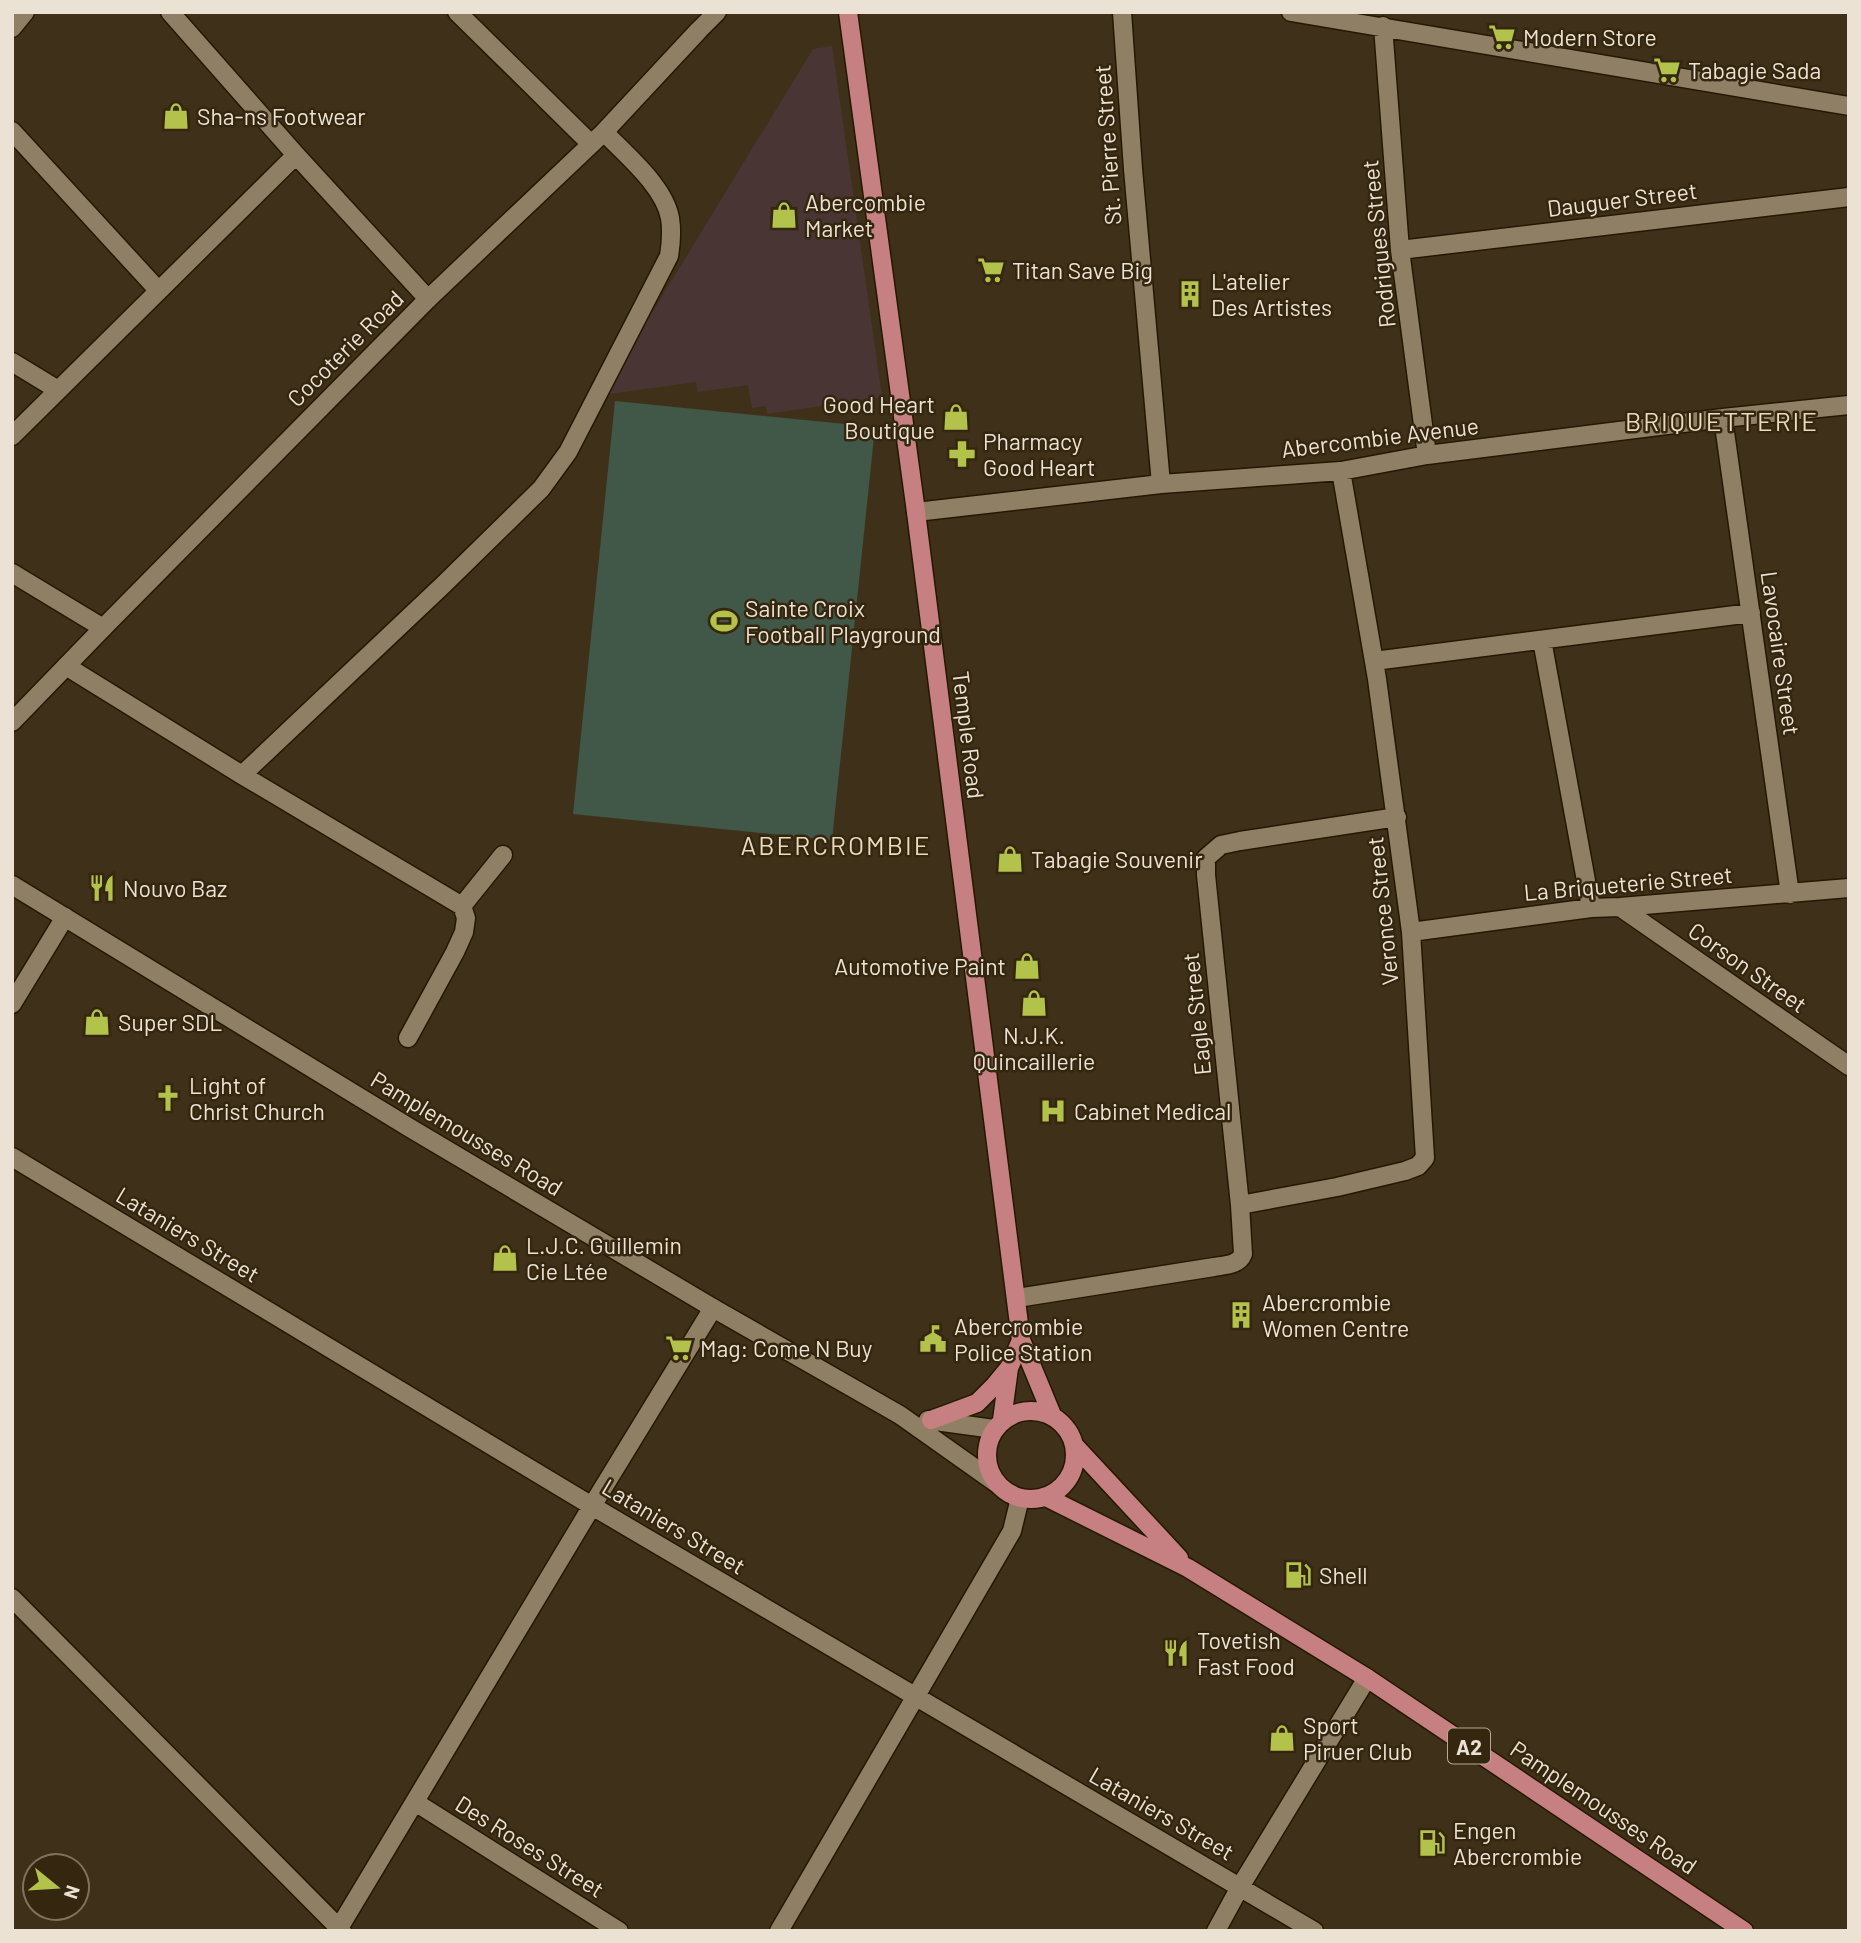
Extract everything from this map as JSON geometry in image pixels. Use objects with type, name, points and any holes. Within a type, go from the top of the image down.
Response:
[{"type":"main road","name":"Temple Road","points":[[848,12],[916,512],[1021,1340],[1052,1415]]},
{"type":"main road","name":"Temple Road","points":[[998,1425],[1009,1368],[1021,1340]]},
{"type":"main road","points":[[931,1420],[977,1403],[1009,1368]]},
{"type":"main road","points":[[998,1425],[1014,1413],[1026,1410],[1052,1415]]},
{"type":"main road","name":"A2","points":[[1052,1415],[1066,1428],[1075,1446]]},
{"type":"main road","name":"A2","points":[[996,1483],[987,1462],[989,1440],[998,1425]]},
{"type":"main road","points":[[1046,1497],[1066,1482],[1075,1459],[1075,1446]]},
{"type":"main road","name":"Pamplemousses Road","points":[[1075,1446],[1188,1568]]},
{"type":"main road","points":[[996,1483],[1020,1498]]},
{"type":"main road","name":"A2","points":[[1020,1498],[1046,1497]]},
{"type":"main road","name":"Pamplemousses Road","points":[[1046,1497],[1188,1568],[1367,1678],[1744,1931]]},
{"type":"street","points":[[12,28],[25,12]]},
{"type":"street","points":[[170,12],[428,299]]},
{"type":"street","points":[[242,775],[541,489],[568,452],[669,257],[670,216],[657,188],[457,12]]},
{"type":"street","name":"Cocoterie Road","points":[[12,722],[428,299],[598,138],[717,12]]},
{"type":"street","name":"St. Pierre Street","points":[[1122,12],[1161,484]]},
{"type":"street","points":[[1291,12],[1849,106]]},
{"type":"street","name":"Rodrigues Street","points":[[1383,26],[1400,250],[1427,455]]},
{"type":"street","points":[[12,131],[158,290]]},
{"type":"street","points":[[12,436],[296,155]]},
{"type":"street","name":"Dauguer Street","points":[[1400,250],[1849,197]]},
{"type":"street","points":[[12,362],[58,390]]},
{"type":"street","name":"Abercombie Avenue","points":[[916,512],[1161,484],[1341,471],[1427,455],[1849,405]]},
{"type":"street","name":"Lavocaire Street","points":[[1723,418],[1790,894]]},
{"type":"street","name":"Veronce Street","points":[[1240,1205],[1405,1171],[1418,1166],[1425,1158],[1411,932],[1397,817],[1374,661],[1341,471]]},
{"type":"street","points":[[12,573],[103,628]]},
{"type":"street","points":[[1374,661],[1751,613]]},
{"type":"street","points":[[1542,640],[1591,908]]},
{"type":"street","points":[[66,666],[462,906],[466,918],[464,932],[408,1038]]},
{"type":"street","name":"Eagle Street","points":[[1017,1298],[1236,1263],[1241,1259],[1240,1205],[1206,858],[1222,845],[1240,841],[1397,817]]},
{"type":"street","points":[[462,906],[503,855]]},
{"type":"street","name":"Pamplemousses Road","points":[[12,885],[401,1123],[900,1415],[996,1483]]},
{"type":"street","name":"La Briqueterie Street","points":[[1411,932],[1591,908],[1849,888]]},
{"type":"street","name":"Corson Street","points":[[1620,907],[1849,1066]]},
{"type":"street","points":[[12,1004],[65,917]]},
{"type":"street","name":"Lataniers Street","points":[[12,1157],[592,1506],[1314,1931]]},
{"type":"street","points":[[12,1598],[341,1929],[713,1308]]},
{"type":"street","points":[[900,1415],[998,1425]]},
{"type":"street","points":[[779,1931],[1012,1531],[1020,1498]]},
{"type":"street","points":[[1216,1931],[1367,1678]]},
{"type":"street","name":"Des Roses Street","points":[[415,1802],[620,1931]]},
{"type":"shaded area","name":"Abercombie Market","points":[[832,46],[882,397],[767,414],[766,406],[752,408],[748,385],[698,392],[696,382],[602,395],[813,49]]},
{"type":"green space","name":"Sainte Croix Football Playground","points":[[615,401],[875,427],[832,840],[573,814]]},
{"type":"place","name":"Modern Store","points":[[1502,37]]},
{"type":"place","name":"Tabagie Sada","points":[[1667,70]]},
{"type":"place","name":"Sha-ns Footwear","points":[[176,116]]},
{"type":"place","name":"Abercombie Market","points":[[784,215]]},
{"type":"place","name":"Titan Save Big","points":[[991,270]]},
{"type":"place","name":"L'atelier Des Artistes","points":[[1190,294]]},
{"type":"place","name":"Good Heart Boutique","points":[[956,417]]},
{"type":"place","name":"Pharmacy Good Heart","points":[[962,454]]},
{"type":"place","name":"Sainte Croix Football Playground","points":[[724,621]]},
{"type":"place","name":"Tabagie Souvenir","points":[[1010,859]]},
{"type":"place","name":"Nouvo Baz","points":[[102,888]]},
{"type":"place","name":"Automotive Paint","points":[[1027,966]]},
{"type":"place","name":"N.J.K. Quincaillerie","points":[[1034,1003]]},
{"type":"place","name":"Super SDL","points":[[97,1022]]},
{"type":"place","name":"Light of Christ Church","points":[[168,1098]]},
{"type":"place","name":"Cabinet Medical","points":[[1053,1111]]},
{"type":"place","name":"L.J.C. Guillemin Cie Ltée","points":[[505,1258]]},
{"type":"place","name":"Abercrombie Women Centre","points":[[1241,1315]]},
{"type":"place","name":"Abercrombie Police Station","points":[[933,1339]]},
{"type":"place","name":"Mag: Come N Buy","points":[[679,1348]]},
{"type":"place","name":"Shell","points":[[1298,1575]]},
{"type":"place","name":"Tovetish Fast Food","points":[[1176,1653]]},
{"type":"place","name":"Sport Piruer Club","points":[[1282,1738]]},
{"type":"place","name":"Engen Abercrombie","points":[[1432,1843]]},
{"type":"district","name":"BRIQUETTERIE","points":[[1722,420]]},
{"type":"district","name":"ABERCROMBIE","points":[[836,844]]}]
